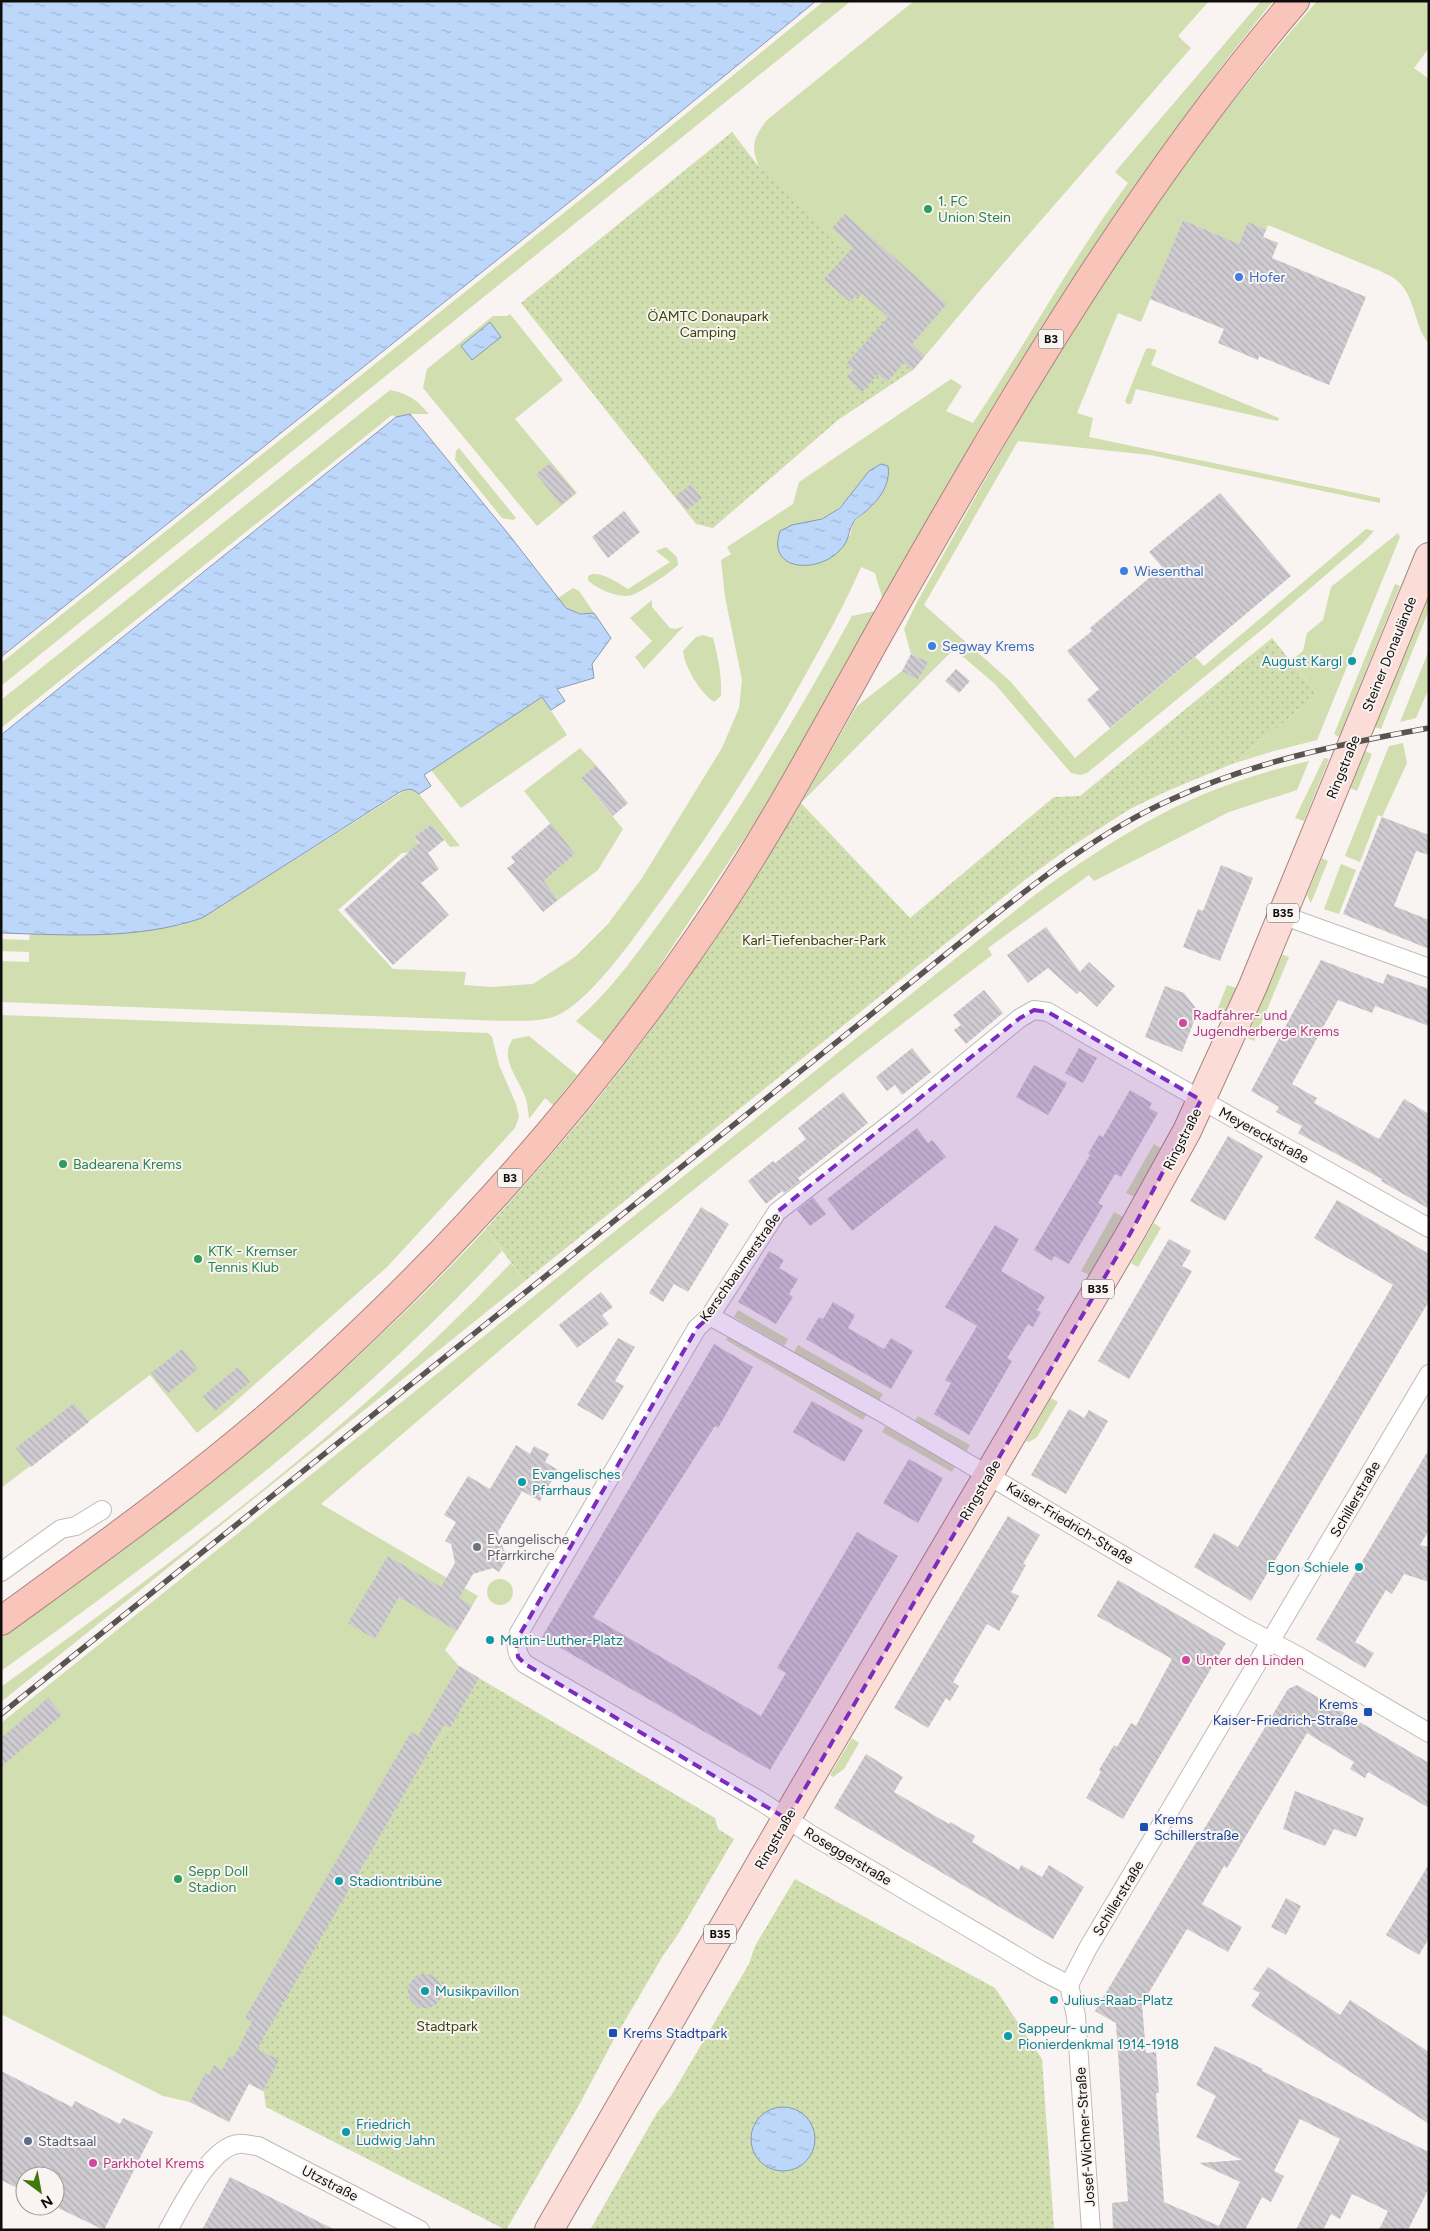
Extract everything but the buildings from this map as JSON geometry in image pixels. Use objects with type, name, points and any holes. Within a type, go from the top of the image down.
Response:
[{"type":"highway","name":"B3","points":[[1,1621],[144,1517],[288,1400],[352,1342],[434,1262],[547,1138],[601,1071],[657,997],[721,905],[774,819],[996,431],[1066,314],[1144,197],[1236,72],[1295,1]]},
{"type":"main road","name":"Steiner Donaulände","points":[[1360,724],[1429,556]]},
{"type":"main road","name":"Ringstraße","points":[[549,2230],[787,1819],[1130,1234],[1187,1131],[1253,986],[1360,724]]},
{"type":"street","points":[[1282,915],[1429,968]]},
{"type":"street","name":"Kerschbaumerstraße","points":[[525,1664],[518,1657],[516,1641],[529,1616],[697,1328],[710,1316],[777,1212],[903,1114],[1020,1018],[1034,1010],[1048,1012]]},
{"type":"street","name":"Meyereckstraße","points":[[1048,1012],[1429,1228]]},
{"type":"street","name":"Kaiser-Friedrich-Straße","points":[[710,1316],[888,1416],[1429,1733]]},
{"type":"street","name":"Schillerstraße","points":[[1069,1985],[1088,1948],[1429,1374]]},
{"type":"street","points":[[1,1572],[61,1529],[76,1526],[102,1510]]},
{"type":"street","name":"Roseggerstraße","points":[[525,1664],[762,1802],[787,1819],[997,1945],[1069,1985]]},
{"type":"street","name":"Josef-Wichner-Straße","points":[[1069,1985],[1076,2016],[1091,2230]]},
{"type":"street","name":"Utzstraße","points":[[168,2230],[203,2171],[218,2154],[238,2144],[258,2146],[420,2230]]},
{"type":"highlighted area","points":[[1034,1010],[1048,1012],[1201,1100],[1130,1234],[787,1819],[525,1664],[518,1657],[516,1641],[697,1328],[710,1316],[777,1212],[1020,1018]]},
{"type":"green space","points":[[824,1],[851,1],[1,686],[1,663],[605,180]]},
{"type":"green space","name":"1. FC Union Stein","points":[[914,1],[1209,1],[1178,36],[1191,48],[925,356],[831,272],[759,167],[754,147],[756,137],[767,120]]},
{"type":"green space","points":[[1261,1],[1273,1],[1224,63],[1133,189],[1055,307],[983,425],[886,596],[882,597],[875,573],[861,567],[842,608],[807,672],[771,735],[732,797],[692,858],[631,942],[598,982],[574,1005],[562,1013],[548,1018],[503,1021],[1,1002],[1,961],[29,962],[29,952],[1,951],[1,939],[29,940],[30,934],[178,926],[202,918],[407,789],[414,789],[419,794],[460,846],[450,847],[432,824],[414,837],[423,851],[402,853],[338,910],[393,969],[466,972],[464,985],[492,987],[533,984],[576,956],[608,924],[642,878],[722,748],[739,708],[742,680],[725,597],[721,560],[731,554],[727,547],[793,504],[799,482],[951,379],[962,386],[946,411],[973,423],[1087,242],[1128,183],[1115,172]],"holes":[[[869,471],[876,502],[853,523],[850,536],[792,525],[818,520],[838,509],[854,493]]]},
{"type":"green space","points":[[1317,1],[1429,1],[1429,48],[1414,68],[1429,79],[1429,344],[1420,328],[1407,293],[1402,285],[1389,275],[1268,225],[1266,230],[1248,223],[1239,244],[1183,220],[1141,322],[1118,313],[1077,413],[1093,418],[1089,437],[1380,498],[1380,503],[1150,455],[1018,441],[924,605],[1011,682],[1075,758],[1195,657],[1204,666],[1366,529],[1374,531],[1363,543],[1264,628],[1087,773],[1080,775],[1071,773],[995,684],[954,649],[801,803],[857,706],[902,671],[919,679],[927,662],[911,654],[904,629],[973,501],[1060,351],[1154,206],[1233,102]]},
{"type":"green space","name":"ÖAMTC Donaupark Camping","points":[[732,132],[759,167],[850,251],[831,272],[925,356],[913,370],[838,420],[713,528],[696,524],[521,303]]},
{"type":"green space","points":[[510,314],[563,380],[515,419],[577,493],[537,526],[423,388],[427,369],[493,316],[507,316]]},
{"type":"green space","points":[[1146,349],[1157,350],[1151,365],[1279,418],[1278,421],[1136,389],[1131,404],[1127,404],[1125,401]]},
{"type":"green space","points":[[390,390],[412,398],[429,414],[410,414],[396,417],[392,415],[1,728],[1,700]]},
{"type":"green space","points":[[459,448],[516,518],[513,520],[502,518],[455,460],[456,451]]},
{"type":"green space","points":[[1398,533],[1400,537],[1317,740],[1232,764],[1318,695],[1291,661],[1303,651],[1307,633],[1323,620],[1331,587]]},
{"type":"green space","points":[[666,547],[677,557],[678,565],[655,582],[632,595],[621,596],[608,592],[588,580],[588,576],[593,574],[603,575],[628,589],[670,562],[656,551]]},
{"type":"green space","points":[[1395,584],[1400,586],[1339,737],[1334,734]]},
{"type":"green space","points":[[573,588],[579,591],[594,613],[574,612],[562,603],[558,598]]},
{"type":"green space","points":[[1427,596],[1429,597],[1429,610],[1381,729],[1375,727]]},
{"type":"green space","points":[[652,600],[652,607],[670,628],[676,629],[684,626],[644,669],[635,657],[652,641],[630,618]]},
{"type":"green space","points":[[875,611],[874,617],[763,810],[645,988],[604,1043],[576,1021],[602,996],[625,969],[718,840],[787,729],[852,616]]},
{"type":"green space","points":[[703,635],[713,638],[719,667],[721,696],[714,702],[694,679],[684,658],[683,651],[696,637]]},
{"type":"green space","name":"Karl-Tiefenbacher-Park","points":[[1272,638],[1318,695],[1232,764],[1130,809],[1069,848],[1026,879],[525,1281],[486,1229],[585,1115],[641,1043],[712,942],[801,803],[910,918],[1054,797],[1080,796]]},
{"type":"green space","points":[[1429,650],[1429,688],[1416,718],[1400,722]]},
{"type":"green space","points":[[542,697],[567,735],[461,808],[431,770]]},
{"type":"green space","points":[[1403,743],[1407,763],[1382,817],[1378,815],[1360,862],[1345,856],[1389,746]]},
{"type":"green space","points":[[580,748],[596,765],[581,778],[623,829],[598,870],[558,900],[544,881],[575,854],[524,791]]},
{"type":"green space","points":[[1365,751],[1372,754],[1357,791],[1350,788]]},
{"type":"green space","points":[[1324,758],[1329,759],[1304,821],[1295,818]]},
{"type":"green space","name":"Sepp Doll Stadion","points":[[1309,761],[1297,790],[1229,812],[1094,881],[1089,875],[988,948],[992,955],[859,1057],[591,1272],[321,1504],[478,1596],[445,1650],[459,1666],[479,1678],[450,1728],[433,1745],[263,2091],[249,2084],[229,2122],[190,2102],[163,2096],[1,2014],[1,1723],[1036,894],[1112,843],[1178,805],[1243,779]]},
{"type":"green space","points":[[1322,858],[1328,861],[1311,903],[1307,895]]},
{"type":"green space","points":[[1341,864],[1356,870],[1339,914],[1324,909]]},
{"type":"green space","points":[[1281,954],[1289,957],[1254,1041],[1247,1038]]},
{"type":"green space","points":[[1227,985],[1236,988],[1223,1018],[1215,1015]]},
{"type":"green space","name":"KTK - Kremser Tennis Klub","points":[[1,1015],[488,1033],[492,1037],[499,1065],[516,1104],[519,1117],[515,1128],[387,1267],[227,1409],[197,1433],[150,1375],[1,1488]]},
{"type":"green space","points":[[529,1036],[577,1075],[553,1105],[545,1098],[529,1119],[526,1099],[512,1069],[508,1054],[509,1046],[513,1039]]},
{"type":"green space","points":[[1154,1144],[1162,1149],[1134,1197],[1126,1193]]},
{"type":"green space","points":[[1114,1212],[1123,1217],[1089,1275],[1081,1271]]},
{"type":"green space","points":[[1154,1223],[1161,1228],[1138,1267],[1131,1263]]},
{"type":"green space","points":[[486,1229],[502,1251],[445,1310],[386,1366],[325,1421],[198,1524],[1,1671],[1,1637],[151,1529],[283,1423],[408,1309]]},
{"type":"green space","points":[[511,1263],[525,1281],[1,1702],[1,1687],[135,1589],[266,1487],[393,1379]]},
{"type":"green space","points":[[738,1310],[788,1339],[784,1346],[734,1317]]},
{"type":"green space","points":[[729,1334],[867,1414],[863,1420],[726,1340]]},
{"type":"green space","points":[[798,1345],[883,1394],[879,1401],[794,1352]]},
{"type":"green space","points":[[1051,1398],[1058,1402],[1037,1437],[1029,1442],[1026,1441]]},
{"type":"green space","points":[[918,1416],[970,1445],[966,1452],[914,1422]]},
{"type":"green space","points":[[885,1426],[955,1466],[952,1472],[882,1432]]},
{"type":"green space","points":[[500,1579],[509,1583],[513,1592],[509,1601],[500,1605],[491,1601],[487,1592],[491,1583]]},
{"type":"green space","name":"Stadtpark","points":[[479,1678],[715,1818],[718,1829],[734,1839],[613,2041],[579,2105],[506,2230],[266,2107],[257,2049],[433,1745],[450,1728]]},
{"type":"green space","points":[[852,1738],[859,1743],[844,1769],[833,1777],[830,1775]]},
{"type":"green space","points":[[795,1879],[995,1988],[1042,2059],[1054,2229],[590,2230],[658,2111],[671,2096],[749,1964],[755,1946]]},
{"type":"water","points":[[1,1],[816,1],[602,176],[1,657]]},
{"type":"water","points":[[490,322],[501,337],[472,360],[461,346]]},
{"type":"water","points":[[410,414],[566,608],[580,614],[594,613],[611,638],[592,664],[594,678],[557,689],[565,701],[551,710],[542,697],[424,775],[431,786],[419,794],[410,789],[400,792],[202,918],[178,925],[128,933],[77,935],[1,933],[1,735],[396,417]]},
{"type":"water","points":[[881,464],[888,466],[885,486],[870,508],[858,517],[851,526],[846,543],[840,550],[831,558],[809,565],[797,565],[788,562],[781,555],[778,545],[780,531],[792,525],[822,519],[840,508],[869,471]]},
{"type":"water","points":[[777,2107],[789,2107],[806,2116],[813,2127],[815,2139],[813,2151],[806,2162],[789,2171],[777,2171],[765,2166],[756,2157],[751,2145],[751,2133],[756,2121],[765,2112]]},
{"type":"railway","points":[[1,1714],[981,926],[1095,841],[1144,812],[1233,775],[1330,748],[1429,728]]},
{"type":"place","name":"1. FC Union Stein","points":[[928,209]]},
{"type":"place","name":"Hofer","points":[[1239,277]]},
{"type":"place","name":"Wiesenthal","points":[[1124,571]]},
{"type":"place","name":"Segway Krems","points":[[932,646]]},
{"type":"place","name":"August Kargl","points":[[1352,661]]},
{"type":"place","name":"Radfahrer- und Jugendherberge Krems","points":[[1183,1023]]},
{"type":"place","name":"Badearena Krems","points":[[63,1164]]},
{"type":"place","name":"KTK - Kremser Tennis Klub","points":[[198,1259]]},
{"type":"place","name":"Evangelisches Pfarrhaus","points":[[522,1482]]},
{"type":"place","name":"Evangelische Pfarrkirche","points":[[477,1547]]},
{"type":"place","name":"Egon Schiele","points":[[1359,1567]]},
{"type":"place","name":"Martin-Luther-Platz","points":[[490,1640]]},
{"type":"place","name":"Unter den Linden","points":[[1186,1660]]},
{"type":"place","name":"Krems Kaiser-Friedrich-Straße","points":[[1368,1712]]},
{"type":"place","name":"Krems Schillerstraße","points":[[1144,1827]]},
{"type":"place","name":"Sepp Doll Stadion","points":[[178,1879]]},
{"type":"place","name":"Stadiontribüne","points":[[339,1881]]},
{"type":"place","name":"Musikpavillon","points":[[425,1991]]},
{"type":"place","name":"Julius-Raab-Platz","points":[[1054,2000]]},
{"type":"place","name":"Krems Stadtpark","points":[[613,2033]]},
{"type":"place","name":"Sappeur- und Pionierdenkmal 1914-1918","points":[[1008,2036]]},
{"type":"place","name":"Friedrich Ludwig Jahn","points":[[346,2132]]},
{"type":"place","name":"Stadtsaal","points":[[28,2141]]},
{"type":"place","name":"Parkhotel Krems","points":[[93,2163]]}]
